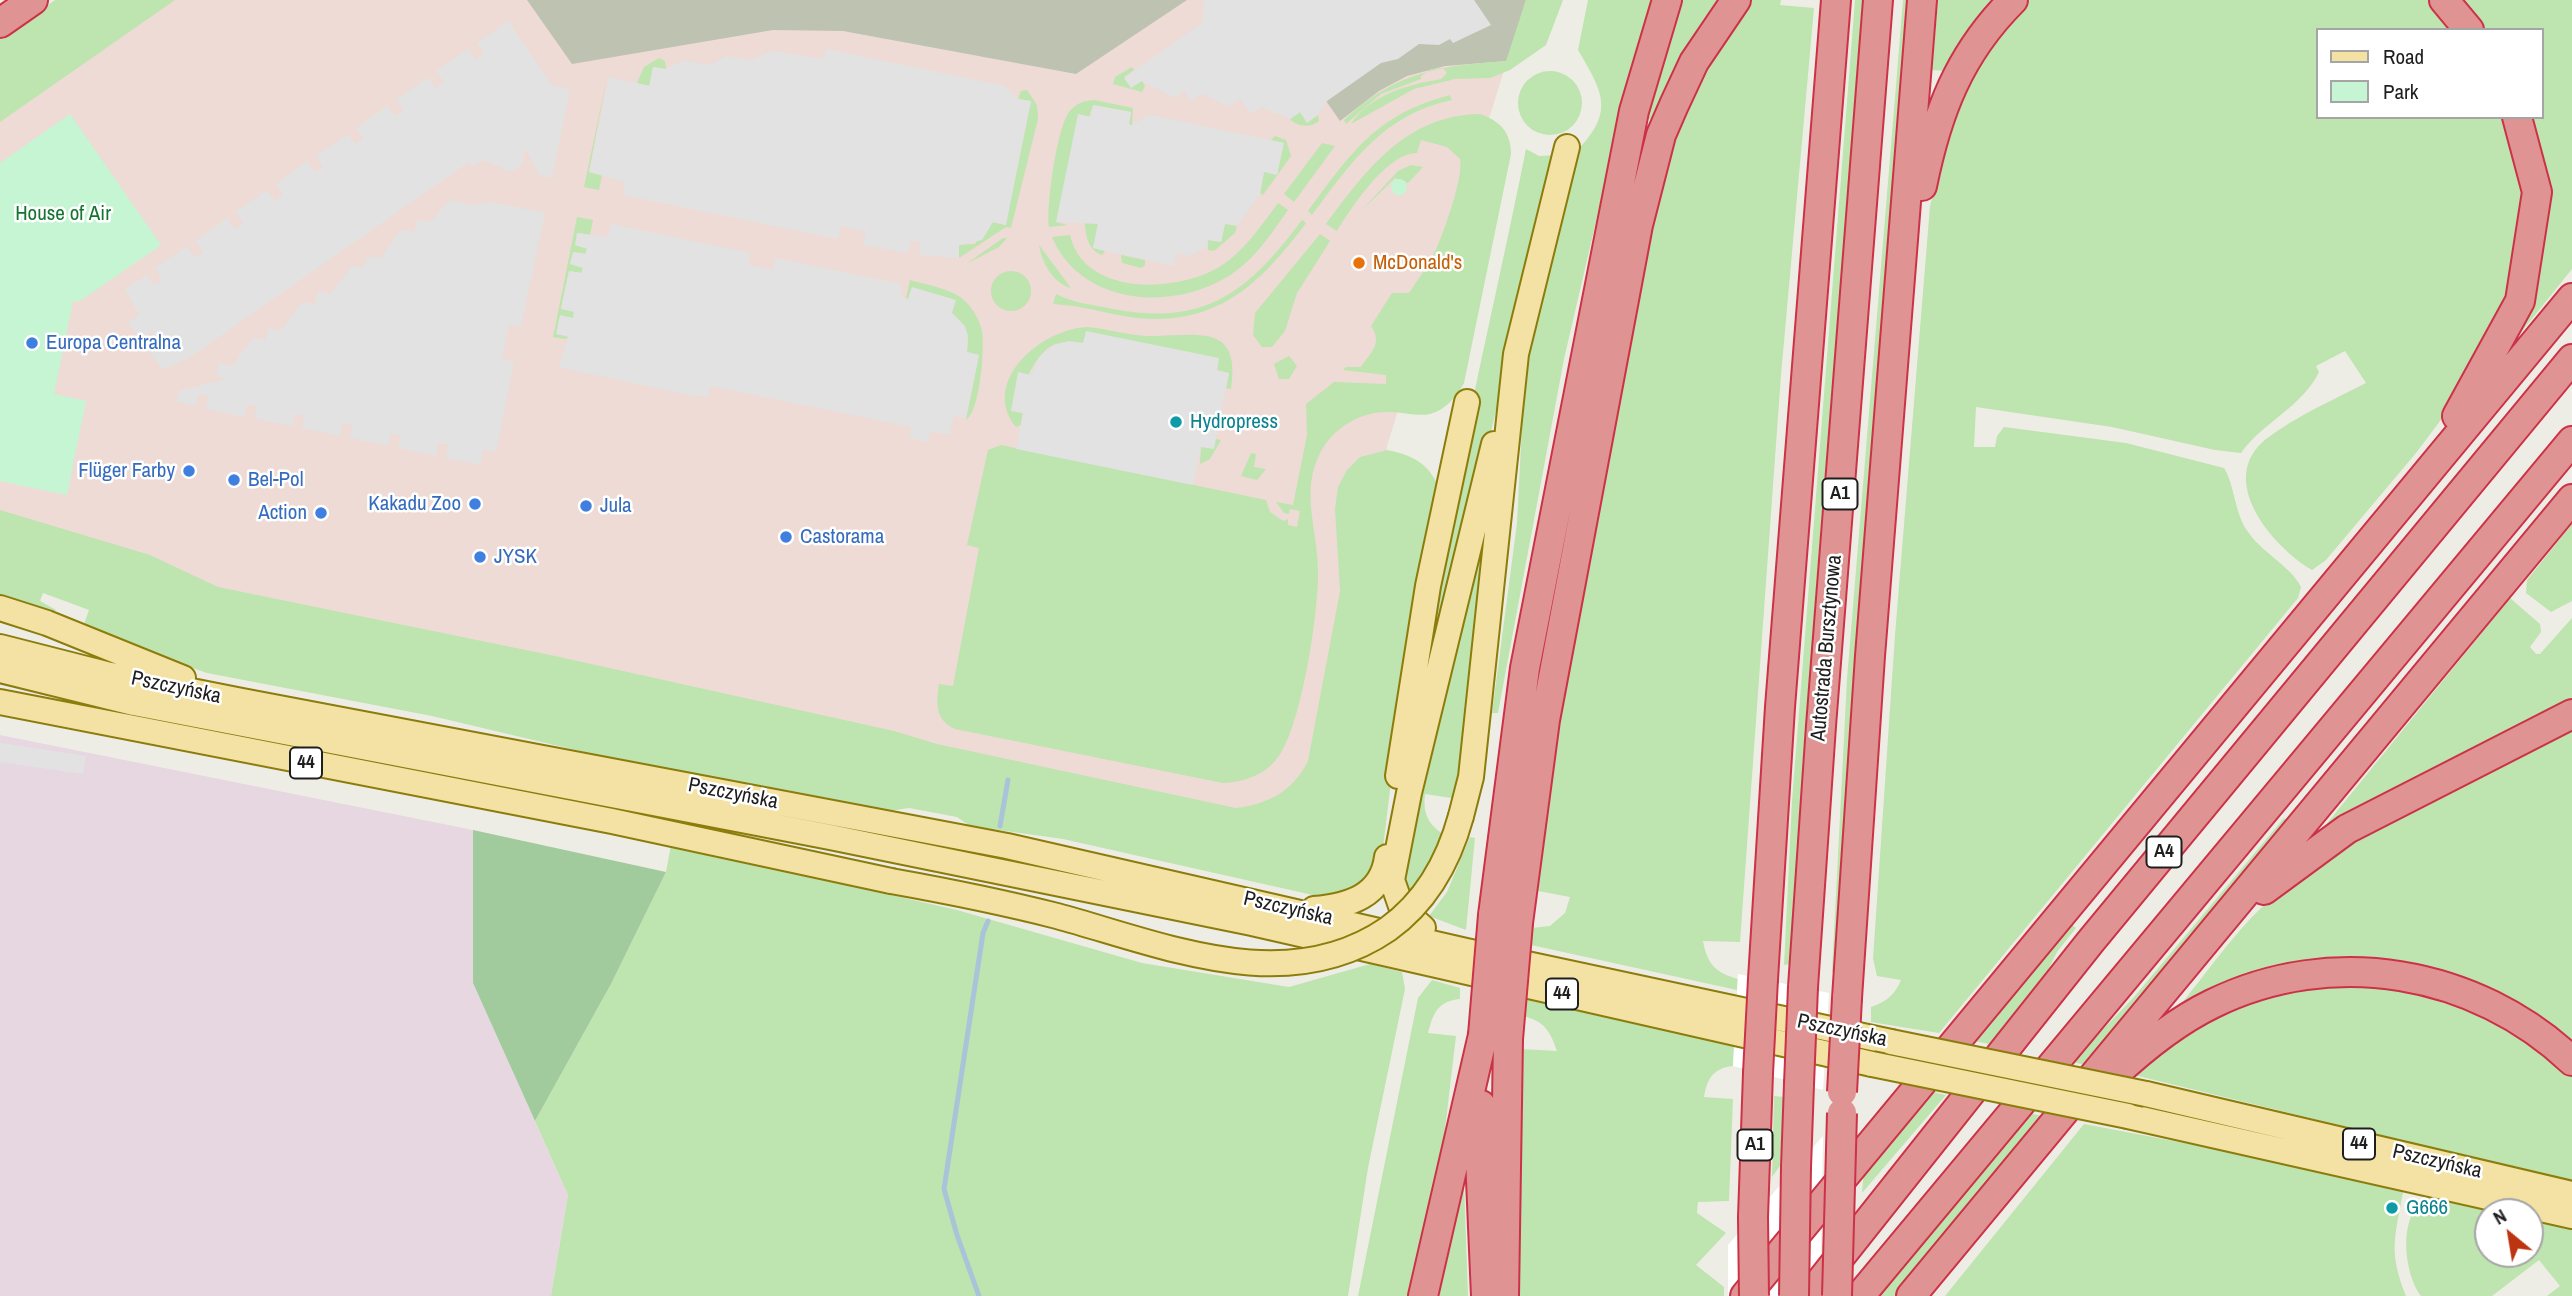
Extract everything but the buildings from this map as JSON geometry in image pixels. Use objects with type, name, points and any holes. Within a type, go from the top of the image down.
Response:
[{"type":"highway","points":[[0,23],[33,0]]},
{"type":"highway","points":[[1486,1296],[1480,1157],[1496,1037],[1525,668],[1634,111],[1667,0]]},
{"type":"highway","points":[[1506,919],[1638,225],[1658,145],[1694,62],[1736,0]]},
{"type":"highway","name":"Autostrada Bursztynowa","points":[[1754,1296],[1753,1217],[1758,1073],[1780,706],[1836,0]]},
{"type":"highway","name":"Autostrada Bursztynowa","points":[[1794,1296],[1803,987],[1878,0]]},
{"type":"highway","points":[[1836,1296],[1847,998],[1870,656],[1922,0]]},
{"type":"highway","points":[[1898,308],[1937,118],[1974,46],[2012,0]]},
{"type":"highway","points":[[2444,0],[2467,28]]},
{"type":"highway","points":[[2415,488],[2520,301],[2537,192],[2518,119]]},
{"type":"highway","points":[[1745,1296],[2572,298]]},
{"type":"highway","name":"A4","points":[[1809,1296],[2091,941],[2572,359]]},
{"type":"highway","name":"A4","points":[[1860,1296],[2572,441]]},
{"type":"highway","points":[[1911,1296],[2572,499]]},
{"type":"highway","points":[[2218,927],[2347,829],[2572,714]]},
{"type":"highway","points":[[2034,1149],[2137,1054],[2178,1023],[2213,1003],[2247,990],[2305,974],[2351,971],[2400,975],[2449,987],[2488,1001],[2524,1021],[2572,1062]]},
{"type":"highway","points":[[1423,1296],[1496,1037]]},
{"type":"highway","points":[[1496,1037],[1504,1296]]},
{"type":"main road","points":[[1466,951],[1414,921],[1402,909],[1392,880],[1409,793],[1567,147]]},
{"type":"main road","points":[[612,821],[1017,907],[1194,953],[1268,965],[1300,964],[1332,957],[1361,945],[1409,911],[1441,868],[1461,816],[1471,777],[1516,354]]},
{"type":"main road","points":[[1295,910],[1352,903],[1379,883],[1385,868],[1428,586],[1467,402]]},
{"type":"main road","name":"44","points":[[0,608],[47,623],[242,701]]},
{"type":"main road","name":"Pszczyńska","points":[[0,647],[106,674],[242,701],[1007,846],[1466,951],[2146,1094],[2572,1194]]},
{"type":"main road","name":"Pszczyńska","points":[[0,670],[147,706],[1252,923],[1872,1064],[2128,1116],[2572,1216]]},
{"type":"main road","name":"44","points":[[0,702],[612,821],[710,831],[830,838]]},
{"type":"shaded area","name":"Europa Centralna","points":[[107,0],[1526,0],[1387,446],[1358,874],[0,552],[0,74]]},
{"type":"shaded area","points":[[527,0],[1187,0],[1076,74],[843,31],[773,30],[572,64]]},
{"type":"shaded area","points":[[1204,0],[1474,0],[1491,25],[1453,43],[1450,39],[1439,45],[1419,44],[1398,59],[1381,63],[1327,101],[1318,115],[1307,123],[1300,112],[1290,119],[1262,107],[1251,114],[1240,99],[1229,106],[1202,94],[1191,101],[1184,91],[1174,98],[1142,81],[1131,88],[1124,78],[1202,23]]},
{"type":"shaded area","points":[[1256,0],[1526,0],[1507,61],[1445,66],[1407,76],[1379,91],[1340,121]]},
{"type":"shaded area","points":[[508,21],[553,86],[570,89],[552,178],[539,175],[525,148],[522,165],[511,172],[484,160],[473,167],[469,162],[189,358],[162,370],[145,346],[156,339],[151,332],[140,339],[128,323],[139,315],[125,289],[147,275],[154,285],[162,280],[155,268],[187,246],[195,257],[203,252],[195,241],[227,218],[235,229],[243,223],[235,212],[267,190],[275,201],[283,195],[276,184],[307,161],[315,172],[323,167],[316,156],[348,134],[355,144],[363,138],[356,128],[387,106],[396,116],[403,110],[396,100],[428,77],[436,88],[444,82],[436,71],[468,49],[476,60],[484,54],[477,43]]},
{"type":"shaded area","points":[[826,49],[1005,86],[1018,99],[1031,101],[1006,225],[993,222],[982,240],[959,245],[959,258],[919,255],[920,242],[911,241],[908,253],[863,245],[866,232],[841,226],[838,239],[623,195],[625,182],[589,172],[609,77],[649,86],[653,67],[666,69],[684,60],[709,65],[727,56],[752,60],[771,51],[823,59]]},
{"type":"shaded area","points":[[1093,105],[1131,112],[1131,125],[1150,115],[1284,143],[1277,175],[1264,172],[1260,194],[1237,226],[1225,224],[1221,242],[1208,240],[1207,247],[1189,256],[1177,253],[1174,266],[1093,248],[1098,224],[1056,222],[1078,114],[1091,117]]},
{"type":"shaded area","points":[[450,200],[475,205],[491,202],[545,213],[521,327],[509,325],[502,359],[514,362],[496,452],[483,449],[480,465],[446,458],[448,445],[438,443],[436,456],[398,448],[401,436],[391,433],[388,446],[350,438],[352,425],[342,424],[340,436],[302,428],[304,416],[295,414],[292,426],[254,418],[257,406],[247,404],[244,417],[206,409],[208,396],[198,394],[196,406],[177,402],[179,391],[226,379],[216,376],[219,363],[232,366],[253,338],[265,340],[269,328],[281,330],[302,302],[315,304],[318,291],[330,294],[352,266],[364,268],[367,256],[380,258],[401,230],[414,232],[417,220],[430,222]]},
{"type":"shaded area","points":[[611,224],[750,253],[748,265],[772,270],[775,258],[901,284],[901,297],[908,299],[912,287],[956,300],[952,313],[965,326],[968,336],[967,352],[979,355],[966,418],[954,416],[949,435],[931,431],[928,442],[910,438],[911,427],[711,386],[708,397],[689,395],[558,367],[569,337],[556,334],[560,315],[573,318],[574,312],[561,309],[569,271],[581,273],[583,268],[570,264],[573,252],[585,254],[587,249],[575,245],[577,233],[608,237]]},
{"type":"shaded area","points":[[1086,331],[1219,358],[1217,370],[1229,373],[1214,449],[1201,447],[1193,485],[1016,449],[1023,413],[1011,411],[1018,372],[1031,375],[1039,357],[1056,344],[1069,341],[1083,343]]},
{"type":"shaded area","points":[[0,735],[473,830],[473,983],[568,1195],[551,1296],[0,1296]]},
{"type":"shaded area","points":[[0,743],[86,756],[83,774],[0,762]]},
{"type":"green space","points":[[55,0],[175,0],[0,122],[0,39]]},
{"type":"green space","points":[[1526,0],[1563,0],[1546,45],[1510,70],[1490,78],[1455,79],[1414,89],[1351,124],[1369,105],[1391,92],[1441,79],[1447,73],[1443,68],[1506,61]]},
{"type":"green space","points":[[1588,0],[1651,0],[1628,84],[1564,359],[1498,713],[1492,713],[1517,523],[1523,405],[1533,326],[1575,153],[1588,139],[1600,114],[1599,91],[1578,50]]},
{"type":"green space","points":[[1677,0],[1721,0],[1695,34],[1655,119],[1645,119]]},
{"type":"green space","points":[[1749,0],[1781,0],[1780,5],[1814,8],[1781,375],[1740,942],[1703,941],[1710,962],[1724,974],[1738,979],[1737,990],[1531,945],[1532,928],[1550,926],[1565,913],[1570,897],[1533,890],[1556,725],[1658,175],[1686,100]]},
{"type":"green space","points":[[1855,0],[1865,0],[1815,601],[1795,963],[1784,965],[1792,801]]},
{"type":"green space","points":[[1903,0],[1912,0],[1840,972],[1832,972],[1847,679]]},
{"type":"green space","points":[[1938,0],[1998,0],[1947,71],[1932,70]]},
{"type":"green space","points":[[2030,0],[2430,0],[2456,28],[2316,28],[2316,119],[2505,119],[2521,187],[2521,229],[2515,283],[2461,393],[2416,453],[2326,560],[2312,570],[2281,546],[2267,529],[2255,511],[2248,492],[2246,474],[2252,455],[2266,439],[2302,416],[2366,383],[2345,351],[2316,366],[2319,372],[2303,395],[2260,432],[2241,453],[2215,450],[2112,427],[1976,407],[1974,447],[1995,447],[1997,436],[2004,427],[2126,443],[2224,468],[2246,529],[2259,545],[2290,572],[2301,587],[2298,598],[1939,1033],[1871,1022],[1871,1007],[1889,997],[1901,980],[1877,976],[1873,959],[1895,635],[1930,206],[1948,137],[1976,70],[2020,8]]},
{"type":"green space","points":[[2457,0],[2572,0],[2572,269],[2515,340],[2533,284],[2526,119],[2544,119],[2544,28],[2478,28]]},
{"type":"green space","points":[[659,58],[665,61],[666,69],[653,67],[650,86],[637,83],[644,67]]},
{"type":"green space","points":[[1132,67],[1134,70],[1124,77],[1142,81],[1145,86],[1142,92],[1113,84],[1115,77]]},
{"type":"green space","points":[[1550,71],[1573,80],[1582,103],[1573,126],[1550,135],[1527,126],[1518,103],[1527,80]]},
{"type":"green space","points":[[1426,73],[1421,79],[1381,94],[1346,124],[1344,120],[1382,91]]},
{"type":"green space","points":[[607,77],[589,172],[602,175],[599,190],[584,187]]},
{"type":"green space","points":[[1027,90],[1037,105],[1038,119],[1011,228],[1006,227],[959,258],[959,245],[975,244],[993,222],[1005,225],[1031,101],[1018,99],[1021,91]]},
{"type":"green space","points":[[1450,95],[1452,100],[1407,116],[1388,129],[1356,159],[1312,215],[1308,211],[1367,138],[1402,113]]},
{"type":"green space","points":[[1094,100],[1133,108],[1132,125],[1129,125],[1131,112],[1093,105],[1056,222],[1068,225],[1049,227],[1053,168],[1060,134],[1074,106]]},
{"type":"green space","points":[[1300,112],[1307,122],[1318,115],[1319,121],[1312,125],[1296,124],[1290,119]]},
{"type":"green space","name":"House of Air","points":[[70,114],[161,245],[80,301],[73,301],[54,394],[86,401],[67,495],[0,481],[0,163]]},
{"type":"green space","points":[[1480,114],[1503,128],[1509,139],[1511,154],[1464,383],[1450,402],[1436,412],[1419,415],[1376,413],[1365,415],[1345,425],[1328,440],[1317,460],[1311,487],[1318,571],[1312,641],[1293,725],[1275,761],[1252,777],[1223,783],[955,729],[948,725],[938,710],[939,684],[953,686],[979,548],[967,545],[988,450],[1001,445],[1266,500],[1270,512],[1283,521],[1288,519],[1288,525],[1297,527],[1300,511],[1290,509],[1289,514],[1284,513],[1276,502],[1293,505],[1307,435],[1306,404],[1334,382],[1386,384],[1386,375],[1343,370],[1346,367],[1361,367],[1376,342],[1371,326],[1392,293],[1409,293],[1432,258],[1453,202],[1460,159],[1447,147],[1421,140],[1417,153],[1406,155],[1394,162],[1371,183],[1337,231],[1326,224],[1373,166],[1409,135],[1430,124],[1454,117]]},
{"type":"green space","points":[[1275,136],[1286,140],[1291,156],[1263,195],[1260,193],[1264,172],[1277,174],[1283,143],[1271,140]]},
{"type":"green space","points":[[1322,143],[1335,146],[1294,202],[1284,194]]},
{"type":"green space","points":[[1526,149],[1539,156],[1558,155],[1420,724],[1428,651],[1451,507]]},
{"type":"green space","points":[[1411,165],[1423,167],[1408,183],[1395,178],[1362,210],[1398,171]]},
{"type":"green space","points":[[1399,179],[1405,181],[1405,193],[1399,195],[1393,193],[1391,187],[1393,181]]},
{"type":"green space","points":[[1278,203],[1288,210],[1261,247],[1237,271],[1204,288],[1179,295],[1128,295],[1104,288],[1083,276],[1065,259],[1052,237],[1070,235],[1079,255],[1093,270],[1113,279],[1135,284],[1181,281],[1203,275],[1230,260]]},
{"type":"green space","points":[[577,217],[593,220],[590,235],[578,233],[575,245],[587,248],[586,254],[574,252],[583,267],[582,273],[569,271],[561,308],[574,311],[573,318],[560,316],[569,337],[565,339],[553,337]]},
{"type":"green space","points":[[1302,220],[1306,223],[1289,245],[1254,282],[1214,307],[1191,315],[1166,319],[1137,318],[1053,304],[1056,294],[1069,300],[1146,313],[1174,313],[1200,307],[1222,298],[1243,284],[1263,266]]},
{"type":"green space","points":[[1085,221],[1098,224],[1093,248],[1105,251],[1102,255],[1093,250],[1088,241]]},
{"type":"green space","points":[[1225,223],[1237,226],[1235,233],[1214,251],[1208,250],[1208,240],[1221,242]]},
{"type":"green space","points":[[1320,234],[1330,241],[1297,293],[1285,331],[1272,347],[1262,347],[1253,335],[1255,313]]},
{"type":"green space","points":[[1003,238],[1007,238],[999,247],[966,264]]},
{"type":"green space","points":[[1039,245],[1071,288],[1059,282],[1049,271]]},
{"type":"green space","points":[[1121,255],[1145,260],[1145,265],[1141,268],[1122,263]]},
{"type":"green space","points":[[1011,271],[1019,272],[1025,277],[1030,283],[1030,299],[1025,305],[1019,310],[1011,311],[1003,310],[997,305],[992,299],[991,291],[992,283],[997,277],[1003,272]]},
{"type":"green space","points":[[910,280],[955,294],[966,302],[980,323],[983,339],[978,392],[975,405],[966,420],[979,355],[967,352],[965,329],[951,313],[912,288],[908,299],[906,298]]},
{"type":"green space","points":[[1088,327],[1148,336],[1210,337],[1221,342],[1229,352],[1232,367],[1231,389],[1226,388],[1229,373],[1217,371],[1219,358],[1105,344],[1062,343],[1045,351],[1028,375],[1011,410],[1023,413],[1021,425],[1016,427],[1007,410],[1005,392],[1011,375],[1021,360],[1053,337]]},
{"type":"green space","points":[[1289,356],[1297,366],[1289,379],[1279,379],[1274,364]]},
{"type":"green space","points":[[1216,439],[1221,440],[1210,459],[1200,464],[1201,447]]},
{"type":"green space","points":[[1387,450],[1419,461],[1430,472],[1439,488],[1394,757],[1383,848],[1368,883],[1326,898],[1063,839],[970,826],[957,817],[909,808],[882,812],[643,766],[432,716],[207,673],[89,632],[84,624],[89,610],[43,593],[40,601],[56,610],[45,617],[0,599],[0,510],[150,555],[218,587],[555,656],[894,731],[937,744],[1236,808],[1259,803],[1279,794],[1295,780],[1308,761],[1340,591],[1335,509],[1338,487],[1347,470],[1360,457]]},
{"type":"green space","points":[[1251,453],[1256,454],[1254,467],[1266,469],[1257,480],[1241,476]]},
{"type":"green space","points":[[1490,513],[1458,799],[1425,794],[1427,817],[1443,834],[1428,872],[1408,899],[1399,883]]},
{"type":"green space","points":[[2572,524],[2572,601],[2551,612],[2526,593],[2527,580]]},
{"type":"green space","points":[[2510,598],[2540,624],[2541,632],[2530,647],[2536,654],[2540,654],[2572,618],[2572,703],[2320,832]]},
{"type":"green space","points":[[2572,725],[2572,1049],[2374,962],[2177,1009],[2229,943],[2262,907],[2330,852],[2451,784]]},
{"type":"green space","points":[[2284,818],[2290,822],[2091,1066],[2072,1062],[2134,997]]},
{"type":"green space","points":[[473,830],[666,872],[611,984],[535,1121],[473,983]]},
{"type":"green space","points":[[1470,837],[1475,838],[1466,930],[1429,916],[1447,892]]},
{"type":"green space","points":[[671,845],[957,910],[1142,963],[1289,987],[1370,964],[1402,972],[1405,989],[1368,1168],[1348,1296],[551,1296],[568,1195],[535,1121],[611,984],[666,872]]},
{"type":"green space","points":[[2069,922],[2076,928],[2057,952],[2048,970],[1989,1044],[1970,1040]]},
{"type":"green space","points":[[1432,980],[1460,988],[1460,999],[1446,1002],[1438,1009],[1428,1033],[1456,1036],[1441,1163],[1410,1296],[1358,1296],[1418,998]]},
{"type":"green space","points":[[2350,982],[2399,986],[2453,999],[2536,1041],[2572,1077],[2572,1182],[2130,1074],[2184,1034],[2242,1003],[2293,987]]},
{"type":"green space","points":[[1525,999],[1734,1045],[1733,1066],[1720,1069],[1712,1076],[1704,1097],[1733,1099],[1729,1201],[1698,1202],[1697,1213],[1726,1233],[1696,1265],[1724,1287],[1724,1296],[1515,1296],[1520,1049],[1557,1051],[1546,1028],[1524,1016]]},
{"type":"green space","points":[[1928,1091],[1946,1095],[1862,1193],[1864,1168]]},
{"type":"green space","points":[[1774,1096],[1784,1097],[1780,1166],[1772,1177]]},
{"type":"green space","points":[[2029,1113],[2047,1117],[1896,1296],[1875,1296]]},
{"type":"green space","points":[[2084,1124],[2221,1150],[2403,1192],[2395,1255],[2406,1296],[1945,1296]]},
{"type":"green space","points":[[1464,1183],[1468,1296],[1434,1296],[1458,1185]]},
{"type":"green space","points":[[2437,1197],[2474,1205],[2474,1268],[2529,1268],[2492,1296],[2421,1296],[2410,1270],[2407,1238],[2409,1223],[2415,1210],[2424,1201]]},
{"type":"green space","points":[[2544,1221],[2572,1228],[2572,1296],[2547,1296],[2560,1286],[2544,1266]]},
{"type":"pier","points":[[1738,974],[1829,993],[1823,1090],[1733,1066]]},
{"type":"pier","points":[[1823,1136],[1820,1296],[1728,1296],[1728,1245]]},
{"type":"waterway","points":[[1000,826],[1008,780]]},
{"type":"waterway","points":[[979,1296],[944,1189],[983,933],[988,921]]},
{"type":"place","name":"McDonald's","points":[[1359,263]]},
{"type":"place","name":"Europa Centralna","points":[[32,343]]},
{"type":"place","name":"Hydropress","points":[[1176,422]]},
{"type":"place","name":"Flüger Farby","points":[[189,471]]},
{"type":"place","name":"Bel-Pol","points":[[234,480]]},
{"type":"place","name":"Kakadu Zoo","points":[[475,504]]},
{"type":"place","name":"Jula","points":[[586,506]]},
{"type":"place","name":"Action","points":[[321,513]]},
{"type":"place","name":"Castorama","points":[[786,537]]},
{"type":"place","name":"JYSK","points":[[480,557]]},
{"type":"place","name":"G666","points":[[2392,1208]]}]
